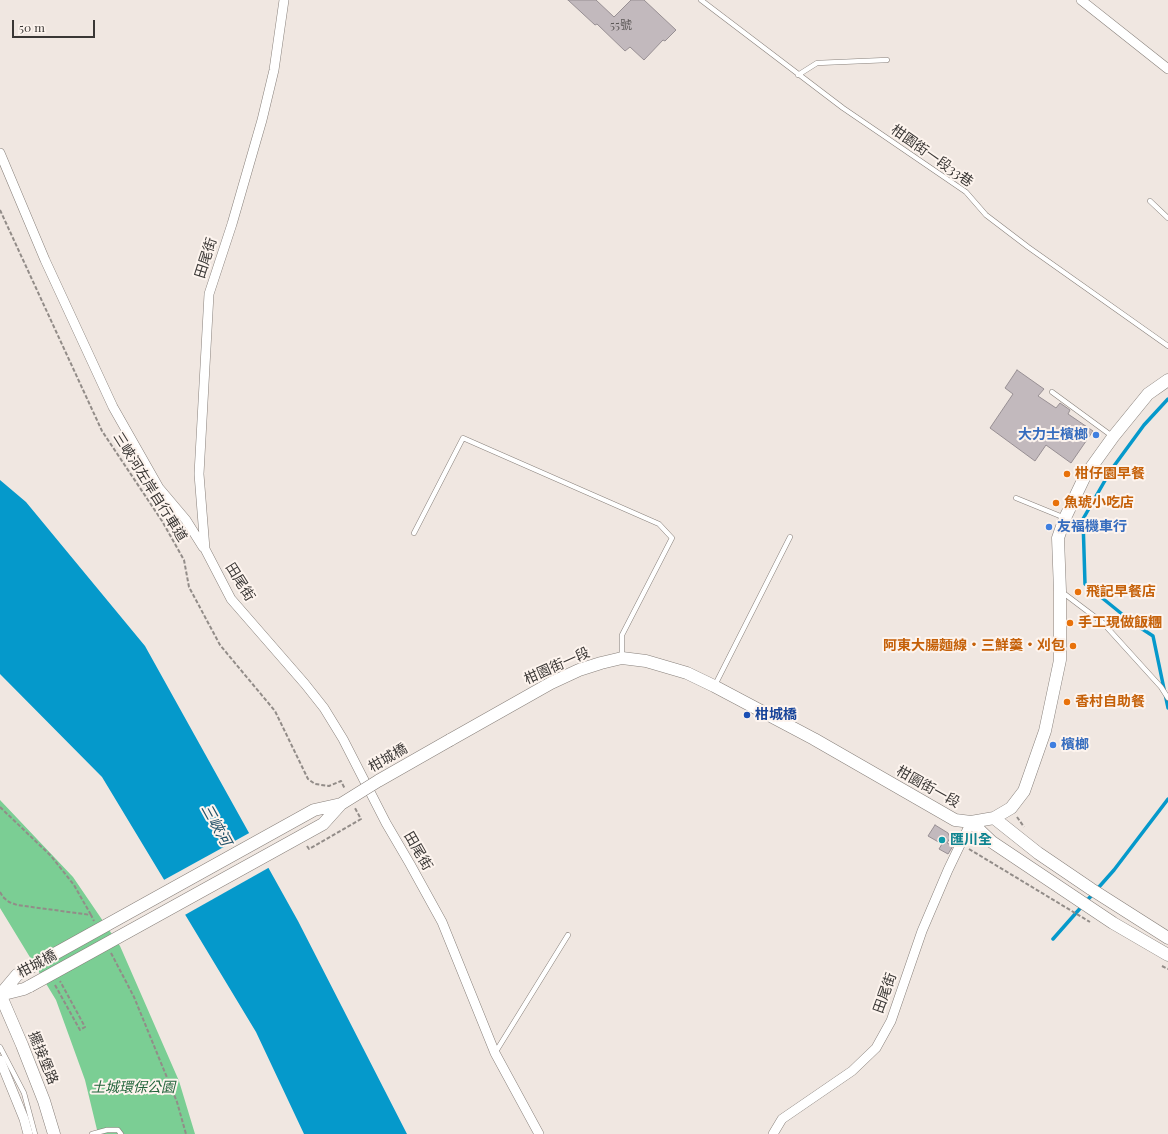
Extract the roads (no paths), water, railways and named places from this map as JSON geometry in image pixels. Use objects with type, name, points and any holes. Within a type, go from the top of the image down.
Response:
[{"type":"street","name":"田尾街","points":[[284,0],[274,70],[232,224],[210,294],[199,474],[205,549],[231,599],[310,690],[324,708],[343,739],[386,823],[442,922],[495,1053],[539,1134]]},
{"type":"street","points":[[1081,0],[1168,69]]},
{"type":"street","points":[[0,153],[45,260],[113,407],[159,488],[186,520],[205,549]]},
{"type":"street","name":"柑園街一段","points":[[450,740],[551,683],[579,670],[601,662],[622,658],[646,661],[671,667],[714,686],[814,739],[955,820],[971,822],[994,818],[1011,808],[1024,792],[1045,731],[1060,660],[1058,538],[1065,518],[1084,476],[1113,437],[1148,394],[1168,380]]},
{"type":"street","name":"柑城橋","points":[[0,994],[17,975],[22,972],[314,810],[344,799],[450,740]]},
{"type":"street","name":"柑城橋","points":[[0,994],[24,989],[30,986],[323,824],[344,799]]},
{"type":"street","points":[[994,818],[1038,853],[1168,938]]},
{"type":"street","name":"田尾街","points":[[773,1134],[782,1119],[852,1071],[876,1048],[891,1021],[922,931],[971,822]]},
{"type":"street","points":[[971,822],[992,842],[1113,923],[1165,960]]},
{"type":"street","name":"擺接堡路","points":[[0,994],[44,1101],[54,1134]]},
{"type":"street","points":[[0,1060],[24,1119],[28,1134]]},
{"type":"lane","name":"柑園街一段33巷","points":[[701,0],[843,108],[966,192],[986,215],[1168,346]]},
{"type":"lane","points":[[798,75],[817,63],[887,60]]},
{"type":"lane","points":[[1150,201],[1168,218]]},
{"type":"lane","points":[[1052,392],[1113,437]]},
{"type":"lane","points":[[414,533],[463,438],[659,524],[672,538],[622,635],[622,658]]},
{"type":"lane","points":[[1016,498],[1065,518]]},
{"type":"lane","points":[[714,686],[790,537]]},
{"type":"lane","points":[[1060,591],[1103,623],[1161,687],[1168,698]]},
{"type":"lane","points":[[495,1053],[568,935]]},
{"type":"lane","points":[[0,1047],[24,1093],[35,1134]]},
{"type":"lane","points":[[92,1134],[107,1130],[118,1130],[121,1134]]},
{"type":"water","name":"三峽河","points":[[0,480],[26,502],[145,646],[298,921],[407,1134],[304,1134],[256,1032],[102,777],[0,674]]},
{"type":"waterway","points":[[1168,399],[1144,425],[1111,470],[1083,519],[1085,584],[1133,623],[1153,636],[1168,708]]},
{"type":"waterway","points":[[1053,939],[1114,870],[1168,799]]},
{"type":"place","name":"大力士檳榔","points":[[1096,435]]},
{"type":"place","name":"柑仔園早餐","points":[[1067,474]]},
{"type":"place","name":"魚琥小吃店","points":[[1056,503]]},
{"type":"place","name":"友福機車行","points":[[1049,527]]},
{"type":"place","name":"飛記早餐店","points":[[1078,592]]},
{"type":"place","name":"手工現做飯糰","points":[[1070,623]]},
{"type":"place","name":"阿東大腸麵線‧三鮮羹‧刈包","points":[[1073,646]]},
{"type":"place","name":"香村自助餐","points":[[1067,702]]},
{"type":"place","name":"柑城橋","points":[[747,715]]},
{"type":"place","name":"檳榔","points":[[1053,745]]},
{"type":"place","name":"匯川全","points":[[942,840]]},
{"type":"park label","name":"土城環保公園","points":[[133,1088]]}]
